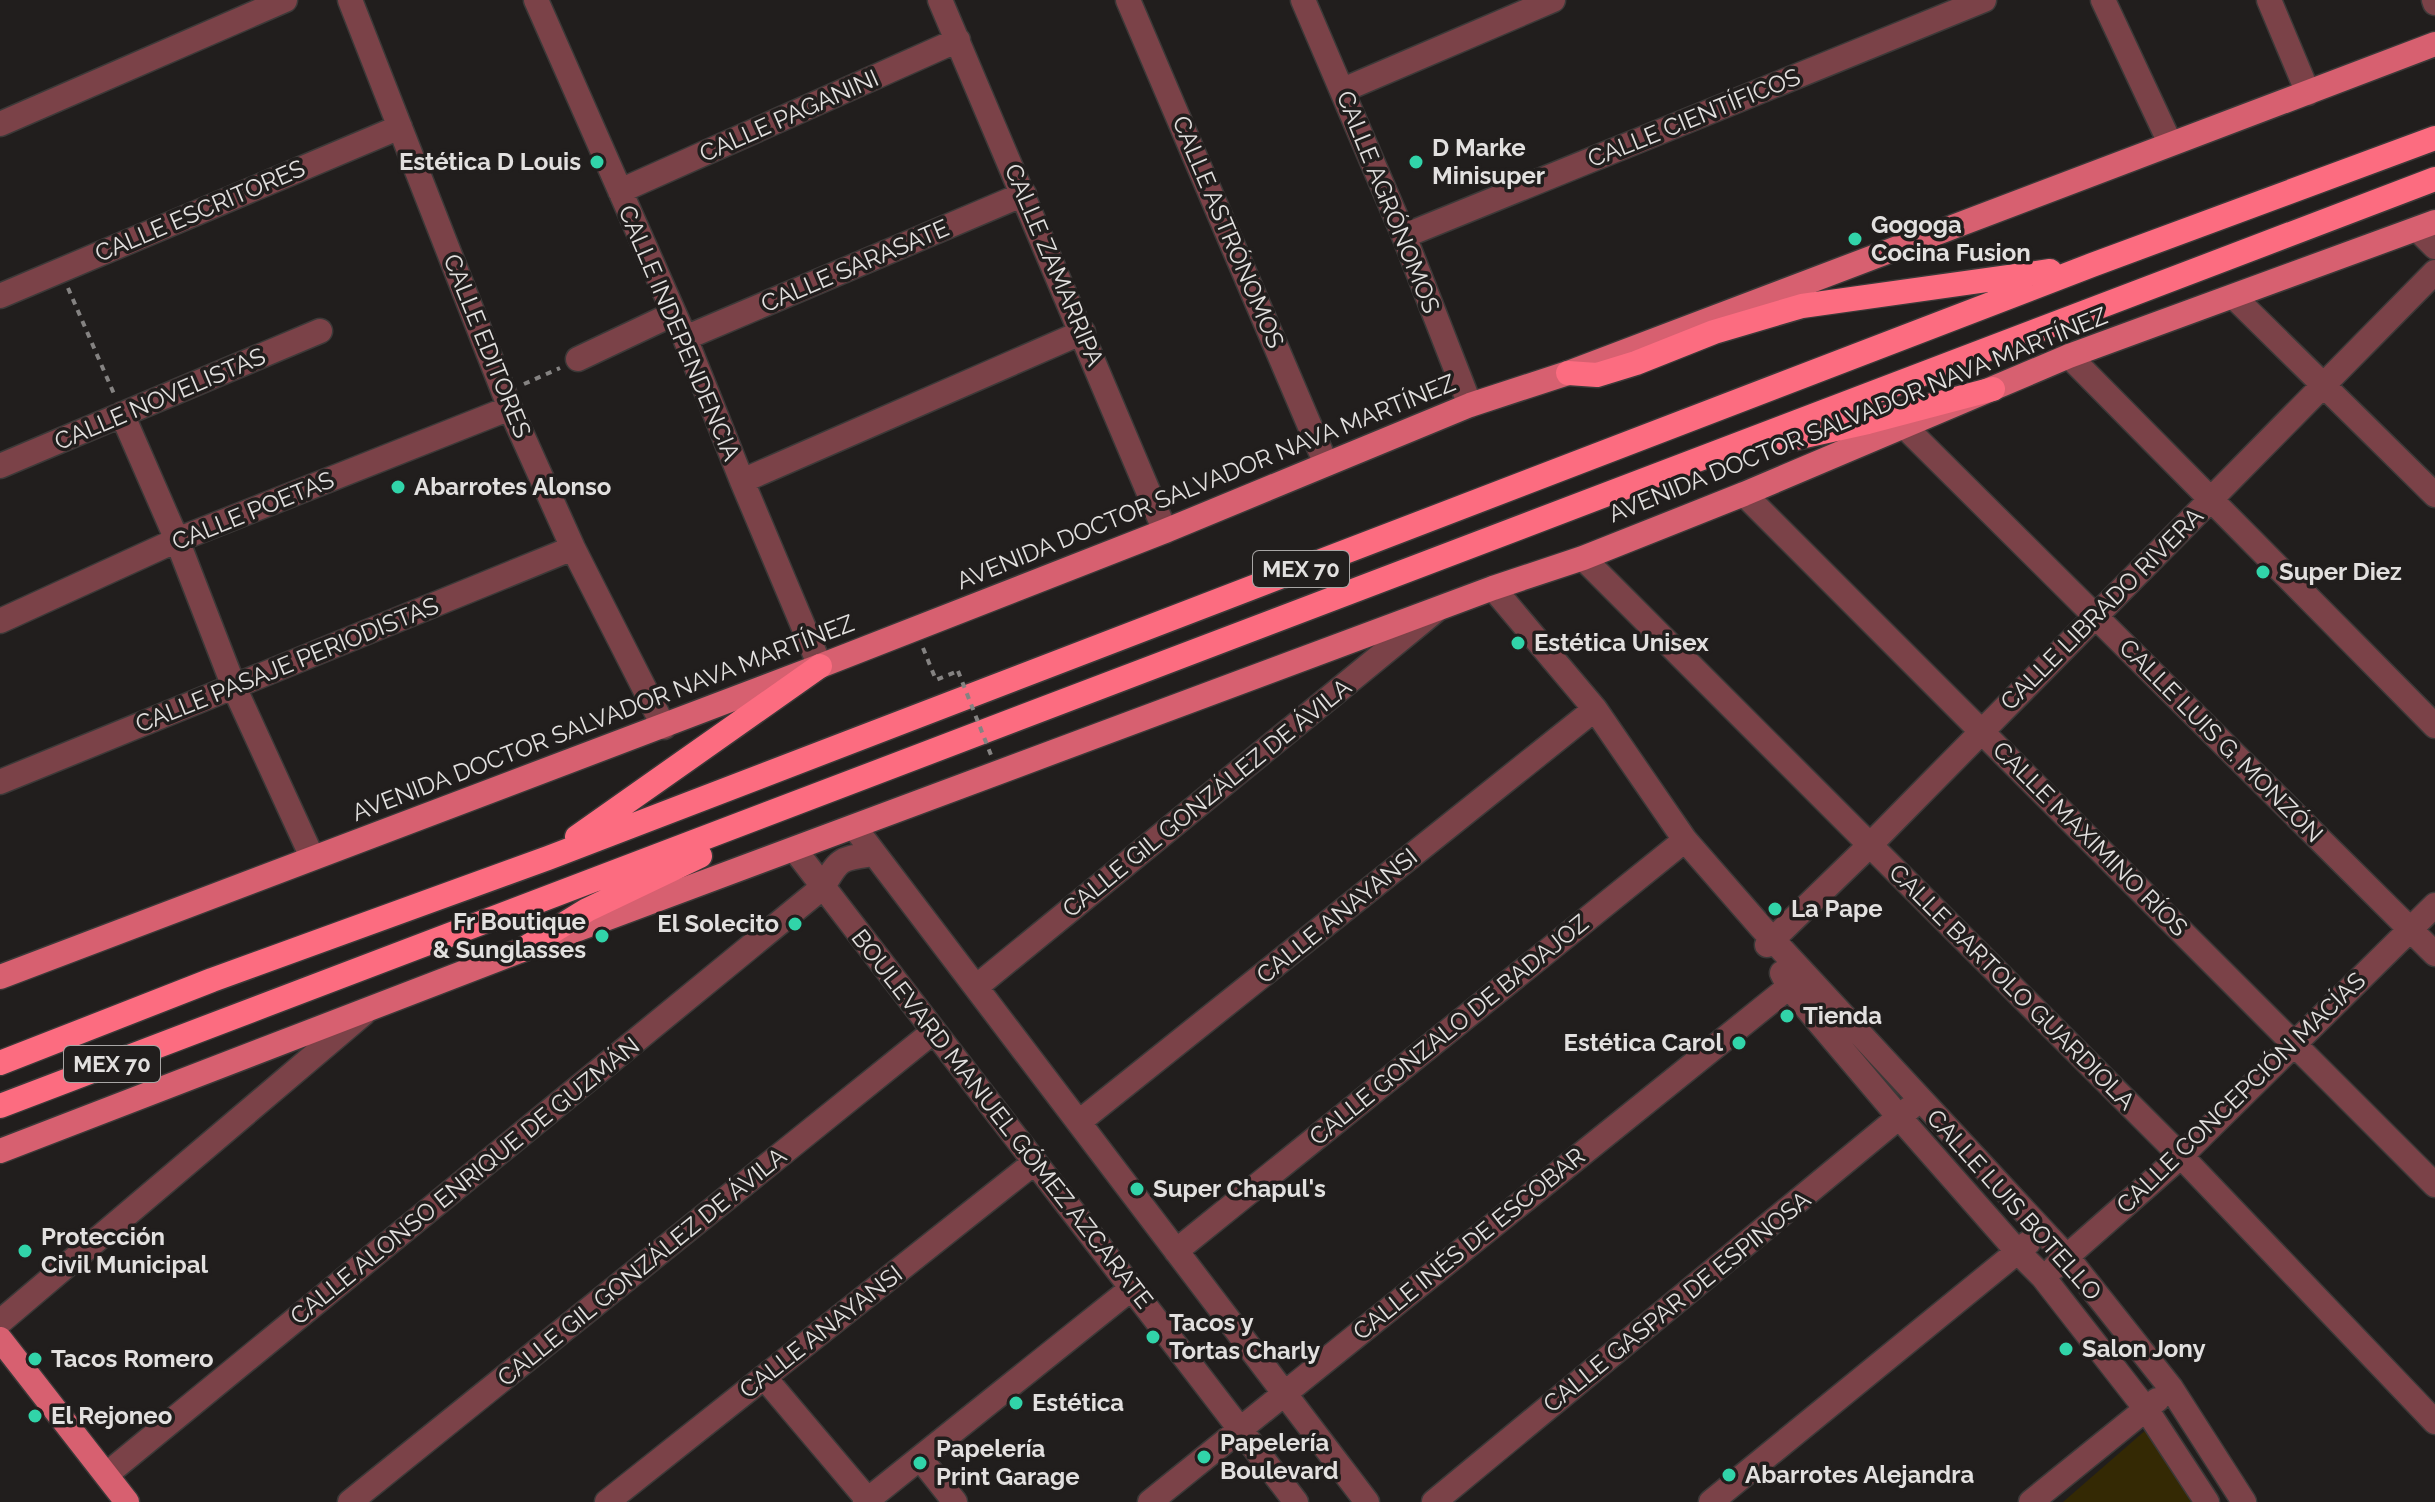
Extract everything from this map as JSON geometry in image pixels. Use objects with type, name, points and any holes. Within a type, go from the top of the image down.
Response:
[{"type":"highway","name":"MEX 70","points":[[0,1063],[212,980],[548,858],[2092,265],[2435,138]]},
{"type":"highway","name":"AVENIDA DOCTOR SALVADOR NAVA MARTÍNEZ","points":[[0,1106],[2435,179]]},
{"type":"highway","points":[[1568,373],[1597,375],[1714,332],[1802,306],[2092,265]]},
{"type":"highway","points":[[1736,446],[1791,440],[1993,389]]},
{"type":"highway","points":[[548,858],[820,666]]},
{"type":"highway","points":[[522,950],[587,910],[863,779]]},
{"type":"main road","name":"AVENIDA DOCTOR SALVADOR NAVA MARTÍNEZ","points":[[0,977],[916,629],[1165,531],[1470,405],[1568,373],[2435,44]]},
{"type":"main road","name":"AVENIDA DOCTOR SALVADOR NAVA MARTÍNEZ","points":[[0,1151],[522,950],[1493,588],[1583,558],[1744,494],[2069,356],[2426,225]]},
{"type":"main road","points":[[0,1133],[48,1121],[94,1115]]},
{"type":"main road","points":[[0,1339],[127,1502]]},
{"type":"street","points":[[0,124],[285,0]]},
{"type":"street","name":"CALLE EDITORES","points":[[350,0],[507,401],[573,548],[664,727]]},
{"type":"street","name":"CALLE INDEPENDENCIA","points":[[536,0],[685,338],[820,666]]},
{"type":"street","name":"CALLE ZAMARRIPA","points":[[940,0],[1165,531]]},
{"type":"street","name":"CALLE ASTRÓNOMOS","points":[[1128,0],[1326,464]]},
{"type":"street","name":"CALLE AGRÓNOMOS","points":[[1303,0],[1404,236],[1470,405]]},
{"type":"street","points":[[1343,90],[1553,0]]},
{"type":"street","name":"CALLE CIENTÍFICOS","points":[[1404,236],[1984,0]]},
{"type":"street","points":[[2103,0],[2170,143]]},
{"type":"street","points":[[2269,0],[2308,93]]},
{"type":"street","name":"CALLE PAGANINI","points":[[620,191],[958,40]]},
{"type":"street","name":"CALLE ESCRITORES","points":[[3,287],[60,269],[400,127]]},
{"type":"street","name":"CALLE SARASATE","points":[[685,338],[1024,194]]},
{"type":"street","points":[[2426,225],[2435,247]]},
{"type":"street","name":"CALLE LIBRADO RIVERA","points":[[1767,937],[1870,845],[2435,272]]},
{"type":"street","points":[[2234,297],[2435,495]]},
{"type":"street","points":[[578,359],[673,314]]},
{"type":"street","name":"CALLE NOVELISTAS","points":[[0,466],[320,331]]},
{"type":"street","points":[[742,481],[1083,332]]},
{"type":"street","points":[[2069,356],[2435,726]]},
{"type":"street","name":"CALLE POETAS","points":[[0,621],[177,540],[507,401]]},
{"type":"street","points":[[122,414],[177,540],[234,687],[312,857]]},
{"type":"street","name":"CALLE LUIS G. MONZÓN","points":[[1905,427],[2435,954]]},
{"type":"street","name":"CALLE MAXIMINO RÍOS","points":[[1744,494],[2435,1185]]},
{"type":"street","name":"CALLE PASAJE PERIODISTAS","points":[[0,782],[573,548]]},
{"type":"street","name":"CALLE BARTOLO GUARDIOLA","points":[[1583,558],[2181,1156],[2435,1422]]},
{"type":"street","name":"CALLE LUIS BOTELLO","points":[[1493,588],[1595,709],[1685,840],[1767,937],[2067,1257],[2171,1388],[2244,1502]]},
{"type":"street","name":"CALLE GIL GONZÁLEZ DE ÁVILA","points":[[976,987],[1438,609]]},
{"type":"street","name":"CALLE ANAYANSI","points":[[1079,1122],[1595,709]]},
{"type":"street","points":[[855,828],[1367,1502]]},
{"type":"street","name":"CALLE GONZALO DE BADAJOZ","points":[[1176,1251],[1685,840]]},
{"type":"street","name":"BOULEVARD MANUEL GÓMEZ AZCARATE","points":[[795,850],[1296,1502]]},
{"type":"street","name":"CALLE ALONSO ENRIQUE DE GUZMÁN","points":[[107,1474],[823,887],[834,866],[842,859],[874,854]]},
{"type":"street","name":"CALLE CONCEPCIÓN MACÍAS","points":[[2043,1277],[2181,1156],[2435,905]]},
{"type":"street","name":"CALLE LUIS BOTELLO","points":[[1767,937],[1789,987],[1900,1118],[2043,1277],[2146,1409],[2207,1502]]},
{"type":"street","name":"CALLE INÉS DE ESCOBAR","points":[[1150,1502],[1789,987]]},
{"type":"street","points":[[0,1322],[367,1010]]},
{"type":"street","name":"CALLE GIL GONZÁLEZ DE ÁVILA","points":[[350,1502],[934,1031]]},
{"type":"street","name":"CALLE GASPAR DE ESPINOSA","points":[[1434,1502],[1900,1118],[1919,1099]]},
{"type":"street","name":"CALLE ANAYANSI","points":[[607,1502],[1035,1162]]},
{"type":"street","points":[[1711,1502],[2043,1231]]},
{"type":"street","points":[[764,1377],[866,1501],[1132,1288]]},
{"type":"street","points":[[2031,1502],[2171,1388]]},
{"type":"street","points":[[920,1458],[955,1502]]},
{"type":"path","points":[[60,269],[122,414]]},
{"type":"path","points":[[507,401],[578,359]]},
{"type":"path","points":[[916,629],[936,680],[958,671],[991,755]]},
{"type":"shaded area","points":[[2155,1422],[2211,1502],[2063,1502]]},
{"type":"place","name":"Estética D Louis","points":[[597,162]]},
{"type":"place","name":"D Marke Minisuper","points":[[1416,162]]},
{"type":"place","name":"Gogoga Cocina Fusion","points":[[1855,239]]},
{"type":"place","name":"Abarrotes Alonso","points":[[398,487]]},
{"type":"place","name":"Super Diez","points":[[2263,572]]},
{"type":"place","name":"Estética Unisex","points":[[1518,643]]},
{"type":"place","name":"La Pape","points":[[1775,909]]},
{"type":"place","name":"El Solecito","points":[[795,924]]},
{"type":"place","name":"Fr Boutique & Sunglasses","points":[[602,936]]},
{"type":"place","name":"Tienda","points":[[1787,1016]]},
{"type":"place","name":"Estética Carol","points":[[1739,1043]]},
{"type":"place","name":"Super Chapul's","points":[[1137,1189]]},
{"type":"place","name":"Protección Civil Municipal","points":[[25,1251]]},
{"type":"place","name":"Tacos y Tortas Charly","points":[[1153,1337]]},
{"type":"place","name":"Salon Jony","points":[[2066,1349]]},
{"type":"place","name":"Tacos Romero","points":[[35,1359]]},
{"type":"place","name":"Estética","points":[[1016,1403]]},
{"type":"place","name":"El Rejoneo","points":[[35,1416]]},
{"type":"place","name":"Papelería Boulevard","points":[[1204,1457]]},
{"type":"place","name":"Papelería Print Garage","points":[[920,1463]]},
{"type":"place","name":"Abarrotes Alejandra","points":[[1729,1475]]}]
